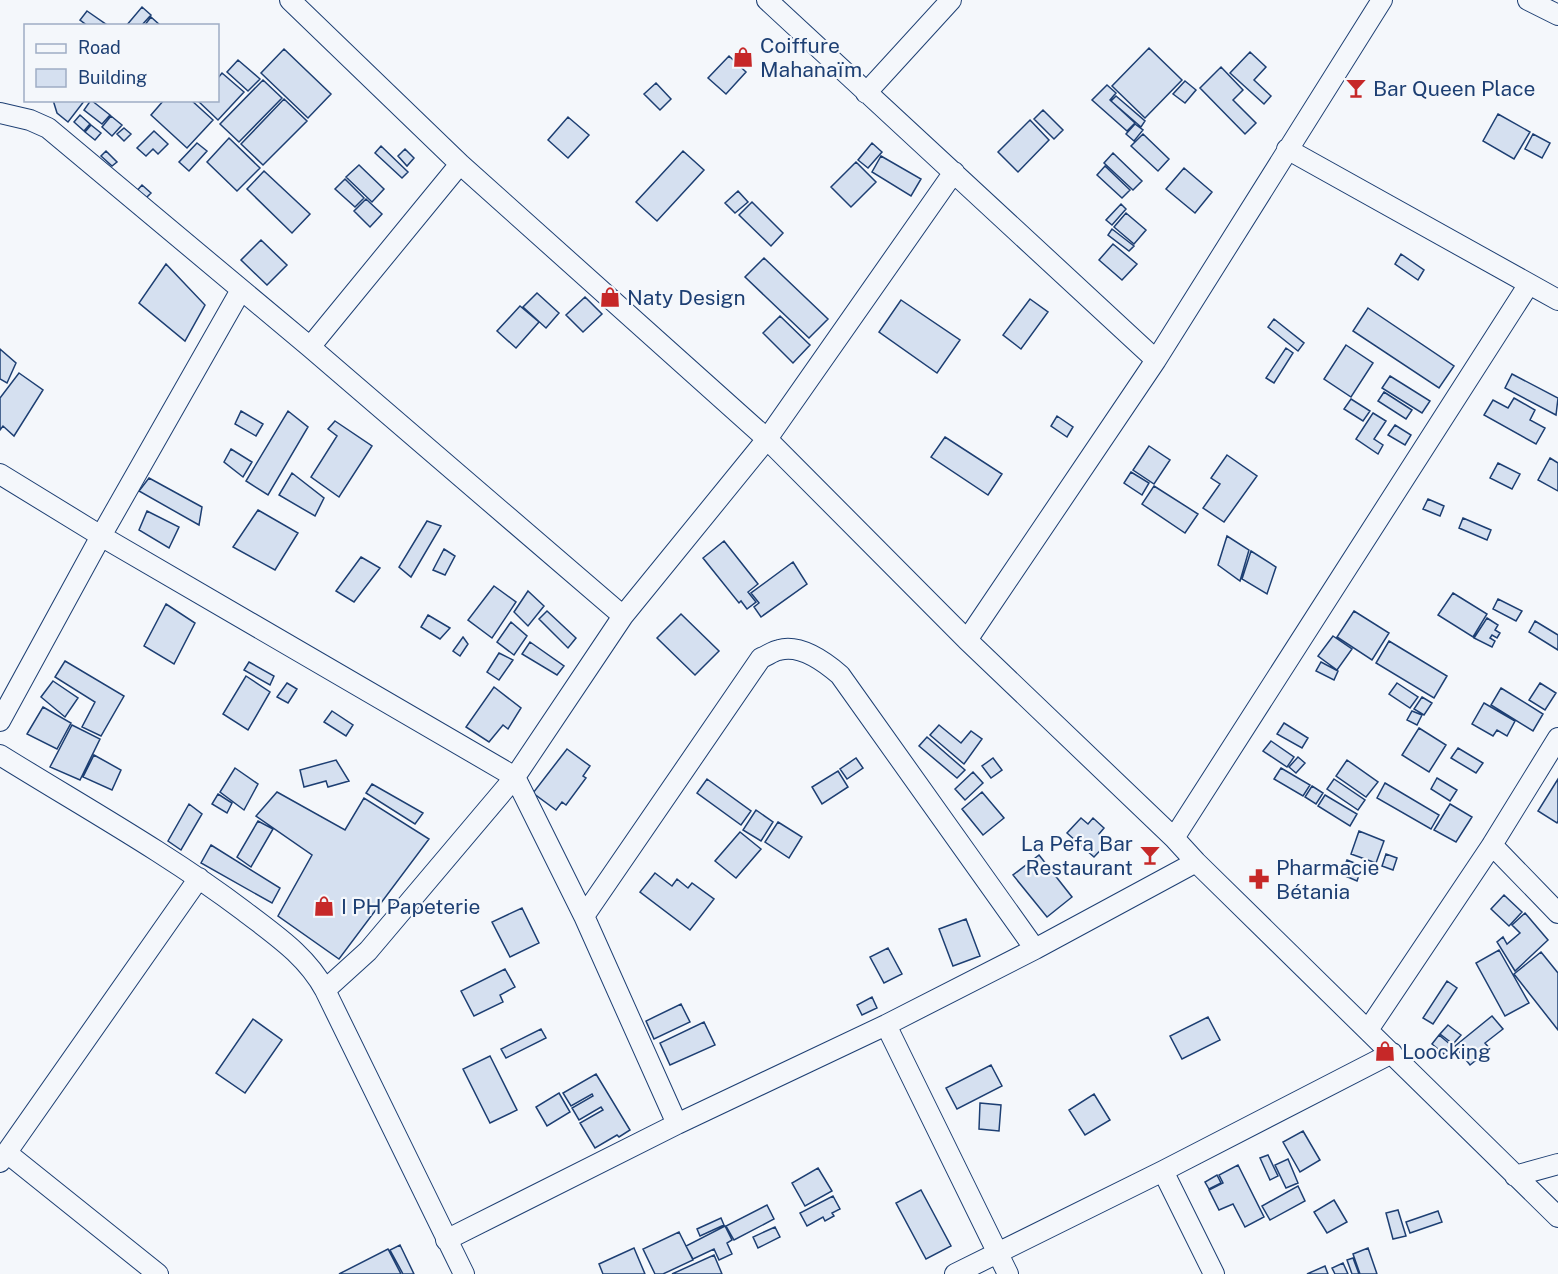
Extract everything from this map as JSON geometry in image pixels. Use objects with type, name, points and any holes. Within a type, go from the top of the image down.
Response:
[{"type":"street","points":[[290,0],[460,164],[767,439],[967,640],[1174,838],[1558,1217]]},
{"type":"street","points":[[767,0],[1156,360]]},
{"type":"street","points":[[866,93],[951,0]]},
{"type":"street","points":[[967,640],[1156,360],[1382,0]]},
{"type":"street","points":[[1528,0],[1558,15]]},
{"type":"street","points":[[0,113],[30,120],[48,128],[310,347],[623,616]]},
{"type":"street","points":[[1287,150],[1558,300]]},
{"type":"street","points":[[310,347],[460,164]]},
{"type":"street","points":[[325,990],[368,951],[515,777],[623,616],[767,439],[954,172]]},
{"type":"street","points":[[1174,838],[1529,284]]},
{"type":"street","points":[[0,721],[101,536],[241,290]]},
{"type":"street","points":[[0,474],[101,536],[515,777],[584,916],[677,1124]]},
{"type":"street","points":[[584,916],[761,658],[780,649],[803,652],[813,656],[840,675],[1035,949]]},
{"type":"street","points":[[1368,1030],[1492,845],[1558,738]]},
{"type":"street","points":[[0,755],[199,878],[289,945],[316,973],[464,1274]]},
{"type":"street","points":[[1492,845],[1558,913]]},
{"type":"street","points":[[446,1240],[677,1124],[886,1025],[1035,949],[1196,862]]},
{"type":"street","points":[[158,1274],[3,1158],[199,878]]},
{"type":"street","points":[[886,1025],[1008,1274]]},
{"type":"street","points":[[955,1274],[1163,1171],[1392,1053]]},
{"type":"street","points":[[1515,1176],[1558,1164]]},
{"type":"street","points":[[1163,1171],[1214,1274]]},
{"type":"building","points":[[142,7],[151,15],[143,24],[128,24]]},
{"type":"building","points":[[87,11],[106,24],[85,24],[80,20]]},
{"type":"building","points":[[151,17],[159,24],[146,24]]},
{"type":"building","points":[[1149,48],[1182,80],[1145,118],[1112,86]]},
{"type":"building","points":[[284,49],[331,94],[308,118],[261,73]]},
{"type":"building","points":[[1250,52],[1266,67],[1254,80],[1271,96],[1264,104],[1230,73]]},
{"type":"building","points":[[729,56],[746,72],[726,94],[708,78]]},
{"type":"building","points":[[238,60],[260,79],[248,91],[227,72]]},
{"type":"building","points":[[1221,67],[1243,90],[1233,100],[1256,123],[1245,134],[1200,88]]},
{"type":"building","points":[[222,73],[244,92],[218,120],[199,102],[219,102],[219,77]]},
{"type":"building","points":[[263,80],[282,98],[239,142],[220,124]]},
{"type":"building","points":[[1185,81],[1196,90],[1185,103],[1173,94]]},
{"type":"building","points":[[656,83],[671,99],[660,110],[644,94]]},
{"type":"building","points":[[1107,85],[1116,93],[1110,100],[1135,123],[1127,131],[1092,100]]},
{"type":"building","points":[[1116,96],[1145,121],[1141,127],[1111,101]]},
{"type":"building","points":[[284,99],[307,121],[263,165],[241,144]]},
{"type":"building","points":[[54,102],[83,102],[68,122],[57,113]]},
{"type":"building","points":[[90,102],[94,102],[110,115],[102,124],[84,110]]},
{"type":"building","points":[[162,102],[193,102],[213,120],[187,148],[151,115]]},
{"type":"building","points":[[1043,110],[1063,130],[1054,139],[1034,119]]},
{"type":"building","points":[[1498,114],[1530,132],[1514,159],[1483,141]]},
{"type":"building","points":[[80,115],[90,124],[84,131],[74,122]]},
{"type":"building","points":[[111,116],[122,125],[112,136],[102,127]]},
{"type":"building","points":[[568,117],[589,135],[568,158],[548,140]]},
{"type":"building","points":[[1030,120],[1049,140],[1018,172],[998,152]]},
{"type":"building","points":[[1135,124],[1143,130],[1134,141],[1126,134]]},
{"type":"building","points":[[91,125],[101,133],[95,140],[85,132]]},
{"type":"building","points":[[124,128],[131,134],[124,141],[117,134]]},
{"type":"building","points":[[154,131],[168,144],[158,154],[153,149],[146,156],[137,148]]},
{"type":"building","points":[[1143,134],[1169,159],[1158,171],[1131,146]]},
{"type":"building","points":[[1533,134],[1550,143],[1542,158],[1525,149]]},
{"type":"building","points":[[229,138],[260,168],[237,191],[207,162]]},
{"type":"building","points":[[197,143],[207,151],[189,171],[179,162]]},
{"type":"building","points":[[872,143],[882,152],[868,168],[858,160]]},
{"type":"building","points":[[381,146],[408,172],[402,178],[375,153]]},
{"type":"building","points":[[405,149],[414,158],[407,166],[398,156]]},
{"type":"building","points":[[106,151],[117,162],[112,166],[101,156]]},
{"type":"building","points":[[683,151],[704,170],[657,221],[636,202]]},
{"type":"building","points":[[1113,153],[1142,181],[1133,190],[1104,163]]},
{"type":"building","points":[[881,156],[921,179],[911,196],[872,172]]},
{"type":"building","points":[[856,162],[876,182],[851,207],[831,187]]},
{"type":"building","points":[[359,165],[384,189],[372,202],[346,177]]},
{"type":"building","points":[[1105,166],[1130,190],[1122,198],[1097,175]]},
{"type":"building","points":[[1184,168],[1212,192],[1195,213],[1166,189]]},
{"type":"building","points":[[264,171],[310,214],[292,233],[247,189]]},
{"type":"building","points":[[345,179],[364,198],[355,207],[335,189]]},
{"type":"building","points":[[142,185],[151,193],[142,202],[134,194]]},
{"type":"building","points":[[738,191],[748,202],[735,213],[725,203]]},
{"type":"building","points":[[366,199],[382,214],[370,227],[354,211]]},
{"type":"building","points":[[752,202],[783,233],[771,246],[739,215]]},
{"type":"building","points":[[1121,204],[1126,209],[1112,225],[1106,220]]},
{"type":"building","points":[[1126,213],[1146,230],[1134,244],[1114,227]]},
{"type":"building","points":[[1112,229],[1134,246],[1129,251],[1108,235]]},
{"type":"building","points":[[261,240],[287,265],[267,285],[241,260]]},
{"type":"building","points":[[1113,244],[1137,264],[1122,280],[1099,260]]},
{"type":"building","points":[[1401,254],[1424,270],[1418,280],[1395,264]]},
{"type":"building","points":[[764,258],[828,319],[809,338],[745,277]]},
{"type":"building","points":[[166,264],[205,305],[185,341],[139,303]]},
{"type":"building","points":[[537,293],[559,313],[546,328],[523,307]]},
{"type":"building","points":[[585,297],[602,314],[583,332],[566,315]]},
{"type":"building","points":[[1030,299],[1048,312],[1021,349],[1003,335]]},
{"type":"building","points":[[901,300],[960,340],[937,373],[879,332]]},
{"type":"building","points":[[520,306],[539,322],[516,348],[497,331]]},
{"type":"building","points":[[1368,308],[1454,366],[1439,388],[1353,331]]},
{"type":"building","points":[[780,316],[810,345],[793,363],[763,333]]},
{"type":"building","points":[[1274,319],[1304,343],[1298,351],[1268,327]]},
{"type":"building","points":[[1346,345],[1373,363],[1351,397],[1324,379]]},
{"type":"building","points":[[1286,348],[1293,353],[1274,383],[1266,378]]},
{"type":"building","points":[[0,349],[16,363],[7,383],[0,379]]},
{"type":"building","points":[[19,373],[43,390],[14,436],[3,426],[0,430],[0,398]]},
{"type":"building","points":[[1512,374],[1558,398],[1556,415],[1505,388]]},
{"type":"building","points":[[1390,376],[1430,401],[1422,413],[1382,388]]},
{"type":"building","points":[[1384,392],[1412,410],[1406,419],[1378,401]]},
{"type":"building","points":[[1514,398],[1535,410],[1530,420],[1545,428],[1536,444],[1484,415],[1493,400],[1508,408]]},
{"type":"building","points":[[1351,399],[1370,411],[1363,421],[1344,409]]},
{"type":"building","points":[[241,411],[263,424],[256,436],[235,424]]},
{"type":"building","points":[[288,411],[308,427],[268,495],[246,481]]},
{"type":"building","points":[[1373,413],[1386,421],[1374,439],[1383,445],[1378,454],[1356,439]]},
{"type":"building","points":[[1057,416],[1073,427],[1067,437],[1051,426]]},
{"type":"building","points":[[335,421],[372,446],[339,497],[311,477],[337,436],[328,429]]},
{"type":"building","points":[[1395,425],[1411,435],[1405,445],[1388,435]]},
{"type":"building","points":[[945,437],[1002,474],[988,495],[931,457]]},
{"type":"building","points":[[1149,446],[1170,460],[1154,484],[1133,470]]},
{"type":"building","points":[[231,449],[252,462],[243,477],[224,462]]},
{"type":"building","points":[[1227,455],[1257,476],[1224,522],[1203,508],[1220,484],[1211,478]]},
{"type":"building","points":[[1550,458],[1558,463],[1558,491],[1538,480]]},
{"type":"building","points":[[1498,463],[1520,474],[1512,489],[1490,478]]},
{"type":"building","points":[[1131,472],[1149,483],[1142,495],[1124,483]]},
{"type":"building","points":[[292,473],[324,498],[315,516],[279,495]]},
{"type":"building","points":[[149,478],[202,507],[199,525],[139,491]]},
{"type":"building","points":[[1154,486],[1198,514],[1185,533],[1142,504]]},
{"type":"building","points":[[1428,499],[1444,506],[1440,516],[1423,509]]},
{"type":"building","points":[[258,510],[298,533],[275,570],[233,547]]},
{"type":"building","points":[[147,511],[179,527],[169,548],[139,530]]},
{"type":"building","points":[[1463,518],[1491,530],[1487,540],[1459,528]]},
{"type":"building","points":[[427,521],[441,526],[411,577],[399,567]]},
{"type":"building","points":[[1227,536],[1249,550],[1240,581],[1218,565]]},
{"type":"building","points":[[724,541],[758,584],[748,592],[756,602],[747,609],[741,601],[739,603],[703,558]]},
{"type":"building","points":[[444,549],[455,556],[445,575],[433,570]]},
{"type":"building","points":[[1251,551],[1276,567],[1267,594],[1242,579]]},
{"type":"building","points":[[361,557],[380,568],[354,602],[336,591]]},
{"type":"building","points":[[793,562],[807,584],[761,617],[754,607],[759,603],[751,593]]},
{"type":"building","points":[[494,586],[516,602],[492,638],[468,620]]},
{"type":"building","points":[[528,591],[544,606],[528,626],[514,612]]},
{"type":"building","points":[[1453,593],[1487,614],[1473,637],[1438,615]]},
{"type":"building","points":[[1498,599],[1522,611],[1516,621],[1493,609]]},
{"type":"building","points":[[166,604],[195,623],[174,664],[144,646]]},
{"type":"building","points":[[547,611],[576,638],[568,648],[539,619]]},
{"type":"building","points":[[1354,611],[1389,633],[1372,660],[1337,637]]},
{"type":"building","points":[[681,614],[719,651],[695,675],[657,638]]},
{"type":"building","points":[[428,615],[450,628],[440,639],[421,627]]},
{"type":"building","points":[[1487,618],[1498,625],[1495,630],[1500,633],[1497,638],[1492,635],[1490,638],[1495,641],[1492,647],[1474,638]]},
{"type":"building","points":[[1535,621],[1558,635],[1558,650],[1529,632]]},
{"type":"building","points":[[511,622],[527,636],[514,655],[497,642]]},
{"type":"building","points":[[1333,636],[1352,649],[1337,670],[1318,656]]},
{"type":"building","points":[[463,637],[468,644],[460,656],[453,651]]},
{"type":"building","points":[[1389,641],[1447,676],[1434,698],[1376,663]]},
{"type":"building","points":[[530,642],[564,666],[557,675],[522,654]]},
{"type":"building","points":[[499,653],[513,660],[499,680],[487,672]]},
{"type":"building","points":[[65,661],[124,696],[101,736],[82,727],[95,702],[55,677]]},
{"type":"building","points":[[249,662],[274,676],[270,685],[244,670]]},
{"type":"building","points":[[1321,662],[1338,671],[1334,680],[1316,671]]},
{"type":"building","points":[[246,676],[270,692],[248,730],[223,714]]},
{"type":"building","points":[[53,681],[78,698],[65,717],[41,697]]},
{"type":"building","points":[[287,683],[297,689],[288,703],[277,697]]},
{"type":"building","points":[[1397,683],[1418,697],[1410,708],[1389,694]]},
{"type":"building","points":[[1540,683],[1556,693],[1545,710],[1529,700]]},
{"type":"building","points":[[494,687],[521,708],[508,729],[503,725],[489,742],[466,727]]},
{"type":"building","points":[[1501,688],[1543,714],[1533,731],[1491,705]]},
{"type":"building","points":[[1422,697],[1432,703],[1424,715],[1414,709]]},
{"type":"building","points":[[1484,703],[1515,721],[1507,736],[1497,730],[1493,736],[1472,724]]},
{"type":"building","points":[[43,707],[71,723],[57,749],[27,734]]},
{"type":"building","points":[[332,711],[353,725],[346,736],[324,722]]},
{"type":"building","points":[[1412,711],[1422,715],[1417,725],[1407,720]]},
{"type":"building","points":[[1284,723],[1308,738],[1302,748],[1277,734]]},
{"type":"building","points":[[72,725],[100,739],[80,780],[50,767]]},
{"type":"building","points":[[939,725],[961,743],[971,731],[982,739],[964,764],[930,735]]},
{"type":"building","points":[[1419,728],[1446,745],[1429,772],[1402,755]]},
{"type":"building","points":[[927,737],[965,770],[957,778],[919,746]]},
{"type":"building","points":[[1271,741],[1294,757],[1287,767],[1263,751]]},
{"type":"building","points":[[1458,748],[1483,763],[1476,773],[1451,758]]},
{"type":"building","points":[[567,749],[590,766],[583,776],[586,778],[566,805],[562,802],[556,810],[533,793]]},
{"type":"building","points":[[94,755],[121,770],[112,790],[83,777]]},
{"type":"building","points":[[1298,757],[1305,763],[1296,773],[1289,767]]},
{"type":"building","points":[[856,758],[863,768],[847,779],[840,769]]},
{"type":"building","points":[[993,758],[1002,770],[991,778],[982,766]]},
{"type":"building","points":[[336,760],[349,781],[328,787],[326,781],[304,787],[300,770]]},
{"type":"building","points":[[1347,760],[1378,782],[1366,797],[1336,776]]},
{"type":"building","points":[[235,768],[258,784],[244,810],[220,792]]},
{"type":"building","points":[[1281,768],[1310,785],[1303,796],[1274,779]]},
{"type":"building","points":[[838,771],[848,787],[822,804],[812,787]]},
{"type":"building","points":[[973,772],[983,783],[965,800],[955,789]]},
{"type":"building","points":[[1437,778],[1457,790],[1450,801],[1431,789]]},
{"type":"building","points":[[707,779],[751,811],[741,825],[697,793]]},
{"type":"building","points":[[1334,779],[1365,800],[1358,810],[1327,789]]},
{"type":"building","points":[[1558,779],[1558,821],[1557,823],[1538,811]]},
{"type":"building","points":[[1385,783],[1439,815],[1431,829],[1377,798]]},
{"type":"building","points":[[372,784],[423,813],[415,824],[366,793]]},
{"type":"building","points":[[1312,786],[1323,793],[1316,804],[1305,797]]},
{"type":"building","points":[[277,792],[345,830],[364,798],[429,839],[339,959],[278,916],[312,855],[256,816]]},
{"type":"building","points":[[982,792],[1004,818],[983,835],[962,809]]},
{"type":"building","points":[[218,794],[232,803],[227,813],[212,804]]},
{"type":"building","points":[[1325,795],[1357,814],[1350,826],[1318,806]]},
{"type":"building","points":[[189,804],[202,814],[181,850],[168,841]]},
{"type":"building","points":[[1450,804],[1472,817],[1456,842],[1434,830]]},
{"type":"building","points":[[756,810],[773,822],[761,841],[743,830]]},
{"type":"building","points":[[1081,818],[1088,824],[1093,818],[1104,828],[1099,834],[1108,842],[1094,857],[1067,833]]},
{"type":"building","points":[[258,821],[273,829],[251,867],[237,857]]},
{"type":"building","points":[[778,822],[802,837],[789,858],[765,842]]},
{"type":"building","points":[[1359,831],[1384,841],[1376,863],[1351,854]]},
{"type":"building","points":[[740,832],[761,849],[736,878],[715,861]]},
{"type":"building","points":[[211,845],[280,888],[272,903],[201,863]]},
{"type":"building","points":[[1386,854],[1397,858],[1393,870],[1382,866]]},
{"type":"building","points":[[1039,855],[1072,897],[1047,917],[1013,875]]},
{"type":"building","points":[[1347,860],[1362,866],[1357,881],[1341,874]]},
{"type":"building","points":[[655,873],[672,886],[677,879],[688,888],[692,883],[714,899],[690,930],[640,892]]},
{"type":"building","points":[[1504,895],[1522,912],[1509,926],[1491,909]]},
{"type":"building","points":[[522,908],[539,943],[510,957],[492,922]]},
{"type":"building","points":[[1525,913],[1548,940],[1515,971],[1497,942],[1503,937],[1507,944],[1520,933],[1512,925]]},
{"type":"building","points":[[966,919],[980,956],[953,966],[939,929]]},
{"type":"building","points":[[888,948],[902,974],[884,983],[870,957]]},
{"type":"building","points":[[1499,950],[1529,1003],[1505,1016],[1476,963]]},
{"type":"building","points":[[1541,952],[1558,973],[1558,1030],[1514,974]]},
{"type":"building","points":[[505,969],[515,987],[500,995],[503,1002],[474,1016],[461,991]]},
{"type":"building","points":[[1447,981],[1457,988],[1433,1024],[1423,1018]]},
{"type":"building","points":[[872,997],[877,1008],[862,1015],[857,1005]]},
{"type":"building","points":[[681,1004],[690,1022],[654,1039],[646,1021]]},
{"type":"building","points":[[1492,1016],[1503,1029],[1485,1043],[1490,1049],[1470,1065],[1455,1046]]},
{"type":"building","points":[[1208,1017],[1220,1040],[1182,1059],[1170,1036]]},
{"type":"building","points":[[253,1019],[282,1040],[245,1093],[216,1073]]},
{"type":"building","points":[[704,1022],[715,1045],[670,1065],[660,1043]]},
{"type":"building","points":[[1448,1025],[1461,1035],[1453,1044],[1440,1034]]},
{"type":"building","points":[[541,1029],[546,1038],[506,1058],[501,1049]]},
{"type":"building","points":[[1439,1035],[1451,1045],[1444,1054],[1432,1044]]},
{"type":"building","points":[[490,1056],[517,1110],[490,1123],[463,1069]]},
{"type":"building","points":[[991,1065],[1002,1086],[957,1109],[946,1088]]},
{"type":"building","points":[[596,1074],[630,1130],[595,1148],[580,1123],[603,1110],[601,1107],[579,1120],[572,1108],[593,1096],[592,1094],[571,1106],[563,1093]]},
{"type":"building","points":[[559,1093],[570,1112],[547,1126],[536,1107]]},
{"type":"building","points":[[1094,1094],[1110,1120],[1085,1135],[1069,1110]]},
{"type":"building","points":[[980,1103],[1001,1105],[999,1131],[979,1129]]},
{"type":"building","points":[[1303,1131],[1320,1160],[1300,1172],[1283,1142]]},
{"type":"building","points":[[1268,1155],[1278,1176],[1270,1180],[1260,1158]]},
{"type":"building","points":[[1288,1159],[1298,1183],[1286,1188],[1275,1165]]},
{"type":"building","points":[[1238,1165],[1264,1217],[1245,1227],[1233,1204],[1219,1210],[1209,1190],[1223,1183],[1219,1175]]},
{"type":"building","points":[[818,1168],[832,1191],[805,1206],[792,1183]]},
{"type":"building","points":[[1217,1175],[1221,1183],[1209,1189],[1205,1182]]},
{"type":"building","points":[[1298,1186],[1305,1201],[1270,1220],[1262,1206]]},
{"type":"building","points":[[921,1190],[951,1246],[926,1259],[896,1203]]},
{"type":"building","points":[[833,1196],[840,1209],[832,1213],[834,1216],[825,1221],[823,1217],[807,1226],[800,1213]]},
{"type":"building","points":[[1334,1200],[1347,1222],[1327,1233],[1314,1212]]},
{"type":"building","points":[[767,1205],[774,1219],[734,1240],[726,1226]]},
{"type":"building","points":[[1398,1210],[1406,1236],[1393,1239],[1386,1213]]},
{"type":"building","points":[[1438,1211],[1442,1222],[1410,1233],[1406,1222]]},
{"type":"building","points":[[721,1218],[724,1225],[700,1236],[697,1229]]},
{"type":"building","points":[[725,1226],[732,1240],[727,1243],[732,1254],[719,1260],[714,1249],[693,1259],[686,1246]]},
{"type":"building","points":[[775,1227],[780,1237],[758,1248],[753,1237]]},
{"type":"building","points":[[679,1232],[693,1260],[663,1274],[655,1274],[643,1249]]},
{"type":"building","points":[[400,1245],[414,1274],[403,1274],[390,1250]]},
{"type":"building","points":[[634,1248],[645,1274],[603,1274],[599,1264]]},
{"type":"building","points":[[1368,1248],[1377,1274],[1360,1274],[1353,1254]]},
{"type":"building","points":[[388,1249],[401,1274],[339,1274]]},
{"type":"building","points":[[714,1255],[722,1274],[672,1274]]},
{"type":"building","points":[[1353,1258],[1359,1274],[1352,1274],[1347,1260]]},
{"type":"building","points":[[1343,1263],[1348,1274],[1335,1274],[1332,1268]]},
{"type":"building","points":[[1325,1266],[1328,1274],[1307,1274]]},
{"type":"place","name":"Coiffure Mahanaïm","points":[[743,57]]},
{"type":"place","name":"Bar Queen Place","points":[[1356,88]]},
{"type":"place","name":"Naty Design","points":[[610,297]]},
{"type":"place","name":"La Pefa Bar Restaurant","points":[[1150,855]]},
{"type":"place","name":"Pharmacie Bétania","points":[[1259,879]]},
{"type":"place","name":"I PH Papeterie","points":[[324,906]]},
{"type":"place","name":"Loocking","points":[[1385,1051]]}]
